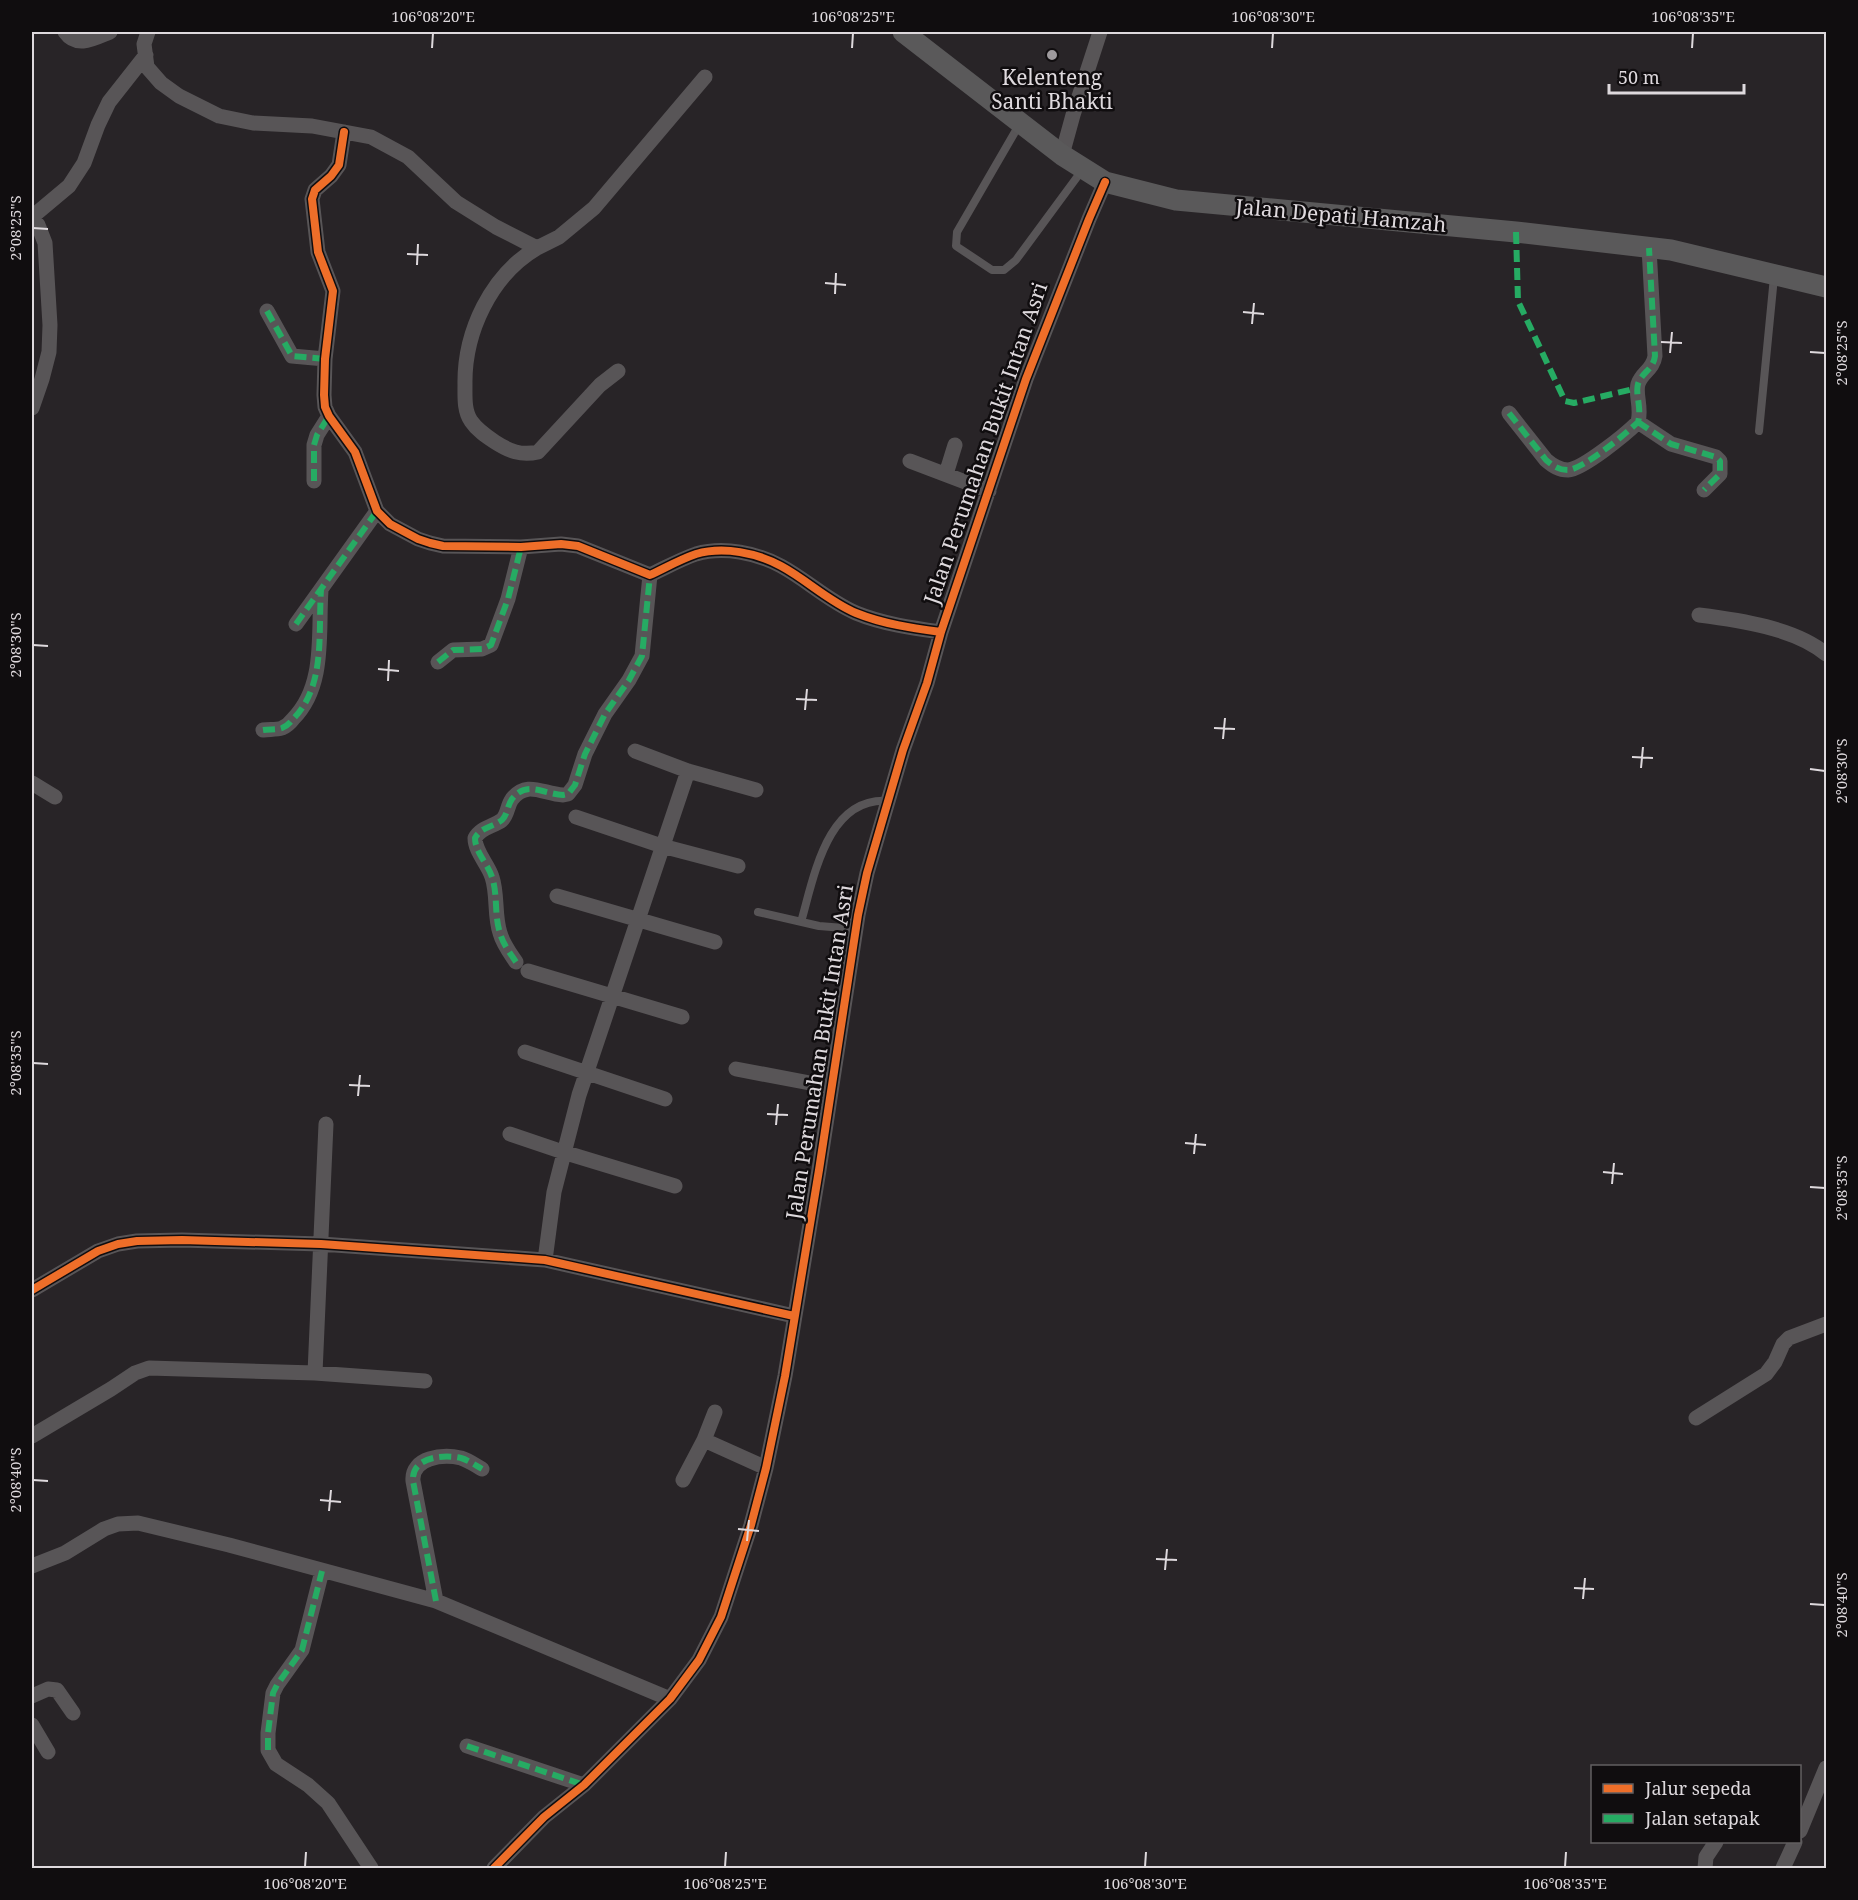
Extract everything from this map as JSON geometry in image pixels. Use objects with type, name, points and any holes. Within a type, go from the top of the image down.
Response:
[{"type":"main road","name":"Jalan Depati Hamzah","points":[[903,32],[1062,155],[1106,182],[1176,200],[1504,231],[1671,250],[1827,287]]},
{"type":"street","points":[[65,32],[77,41],[90,41],[110,32]]},
{"type":"street","points":[[148,32],[144,44],[147,67],[160,83],[179,96],[219,116],[253,123],[312,126],[371,137],[408,157],[456,202],[496,227],[537,248]]},
{"type":"street","points":[[1062,155],[1100,32]]},
{"type":"street","points":[[32,408],[49,352],[50,325],[45,243],[32,217],[69,186],[84,163],[109,102],[146,55]]},
{"type":"street","points":[[618,371],[600,385],[538,452],[526,455],[501,446],[481,432],[470,419],[465,403],[465,372],[469,344],[490,294],[505,273],[522,256],[560,237],[594,208],[705,77]]},
{"type":"street","points":[[344,132],[339,165],[331,176],[315,190],[312,199],[318,252],[333,291],[325,358],[325,407],[355,452],[377,511],[390,524],[418,539],[443,546],[520,547],[561,544],[578,546],[650,575],[695,554],[715,550],[745,552],[781,566],[837,603],[855,612],[881,621],[941,632]]},
{"type":"street","name":"Jalan Perumahan Bukit Intan Asri","points":[[494,1869],[544,1817],[584,1785],[669,1699],[699,1660],[721,1617],[751,1525],[766,1468],[785,1376],[856,929],[867,873],[903,750],[1026,379],[1089,219],[1106,182]]},
{"type":"street","points":[[1509,413],[1546,460],[1553,466],[1566,470],[1576,468],[1586,462],[1638,422],[1639,382],[1653,366],[1655,356],[1649,248]]},
{"type":"street","points":[[267,312],[292,356],[325,358]]},
{"type":"street","points":[[314,481],[314,445],[317,435],[329,416]]},
{"type":"street","points":[[1638,422],[1671,444],[1716,457],[1720,461],[1720,474],[1704,490]]},
{"type":"street","points":[[946,474],[955,445]]},
{"type":"street","points":[[910,461],[989,491]]},
{"type":"street","points":[[296,624],[377,511]]},
{"type":"street","points":[[438,662],[453,650],[482,649],[491,645],[508,599],[520,547]]},
{"type":"street","points":[[650,575],[642,656],[629,680],[605,714],[585,754],[572,790],[563,795],[531,789],[522,790],[511,801],[503,819],[483,829],[475,838],[477,849],[494,882],[500,933],[506,949],[522,966],[612,997],[682,1017]]},
{"type":"street","points":[[263,730],[277,729],[287,725],[305,705],[312,692],[318,659],[321,590]]},
{"type":"street","points":[[1699,615],[1764,626],[1810,643],[1827,654]]},
{"type":"street","points":[[635,752],[688,771],[756,790]]},
{"type":"street","points":[[545,1260],[552,1201],[563,1152],[586,1073],[688,771]]},
{"type":"street","points":[[32,783],[55,796]]},
{"type":"street","points":[[576,817],[662,846],[738,866]]},
{"type":"street","points":[[557,896],[715,942]]},
{"type":"street","points":[[525,1052],[665,1099]]},
{"type":"street","points":[[736,1069],[831,1087]]},
{"type":"street","points":[[315,1373],[326,1124]]},
{"type":"street","points":[[510,1134],[675,1186]]},
{"type":"street","points":[[32,1290],[98,1251],[118,1244],[137,1241],[182,1240],[321,1244],[545,1260],[794,1316]]},
{"type":"street","points":[[1696,1418],[1766,1374],[1775,1362],[1783,1344],[1789,1338],[1827,1324]]},
{"type":"street","points":[[32,1436],[135,1373],[149,1368],[315,1373],[425,1381]]},
{"type":"street","points":[[683,1480],[704,1440],[715,1412]]},
{"type":"street","points":[[704,1440],[766,1468]]},
{"type":"street","points":[[436,1601],[413,1471],[417,1465],[427,1460],[443,1457],[459,1458],[482,1469]]},
{"type":"street","points":[[32,1566],[65,1553],[104,1529],[118,1524],[138,1523],[436,1601],[669,1699]]},
{"type":"street","points":[[322,1571],[303,1650],[273,1694],[268,1750],[276,1764],[308,1785],[328,1803],[371,1869]]},
{"type":"street","points":[[32,1696],[48,1689],[57,1690],[73,1713]]},
{"type":"street","points":[[32,1725],[48,1752]]},
{"type":"street","points":[[467,1746],[584,1785]]},
{"type":"street","points":[[1803,1813],[1827,1768]]},
{"type":"street","points":[[1705,1869],[1706,1857],[1715,1843]]},
{"type":"street","points":[[1783,1869],[1795,1843]]},
{"type":"lane","points":[[1020,123],[957,232],[957,246],[992,270],[1004,270],[1016,260],[1084,168]]},
{"type":"lane","points":[[1760,431],[1774,275]]},
{"type":"lane","points":[[801,922],[817,867],[830,837],[843,817],[864,804],[889,801]]},
{"type":"lane","points":[[758,912],[819,926],[856,929]]},
{"type":"marked path","points":[[1516,232],[1518,301],[1565,401],[1574,403],[1638,388]]},
{"type":"marked path","points":[[1509,413],[1546,460],[1565,470],[1575,468],[1594,458],[1638,422],[1638,384],[1652,365],[1655,356],[1649,248]]},
{"type":"marked path","points":[[267,311],[292,356],[325,359]]},
{"type":"marked path","points":[[314,481],[314,445],[317,435],[329,416]]},
{"type":"marked path","points":[[1638,422],[1671,444],[1716,457],[1720,461],[1720,474],[1704,490]]},
{"type":"marked path","points":[[296,624],[377,511]]},
{"type":"marked path","points":[[438,662],[453,650],[482,649],[491,645],[508,599],[521,547]]},
{"type":"marked path","points":[[516,962],[501,937],[494,884],[477,848],[475,838],[480,832],[502,820],[512,799],[523,790],[536,789],[563,795],[568,794],[575,785],[585,754],[605,714],[629,680],[642,656],[650,575]]},
{"type":"marked path","points":[[263,730],[280,729],[288,724],[304,706],[311,691],[316,675],[320,641],[321,590]]},
{"type":"marked path","points":[[436,1601],[413,1481],[414,1473],[423,1462],[437,1457],[464,1459],[482,1469]]},
{"type":"marked path","points":[[268,1750],[273,1693],[302,1650],[322,1571]]},
{"type":"marked path","points":[[467,1746],[584,1785]]},
{"type":"cycle path","points":[[344,132],[339,165],[331,176],[315,190],[312,199],[318,252],[333,291],[325,359],[325,407],[355,452],[377,511],[390,524],[418,539],[443,546],[521,547],[561,544],[578,546],[650,575],[696,554],[718,551],[751,554],[781,566],[836,603],[856,613],[887,623],[941,632]]},
{"type":"cycle path","points":[[494,1868],[544,1817],[584,1785],[670,1699],[699,1660],[721,1617],[751,1525],[766,1468],[785,1376],[858,915],[867,873],[903,750],[1026,379],[1105,182]]},
{"type":"cycle path","points":[[32,1290],[98,1251],[118,1244],[137,1241],[182,1240],[321,1244],[545,1260],[794,1316]]},
{"type":"place","name":"Kelenteng Santi Bhakti","points":[[1052,55]]}]
